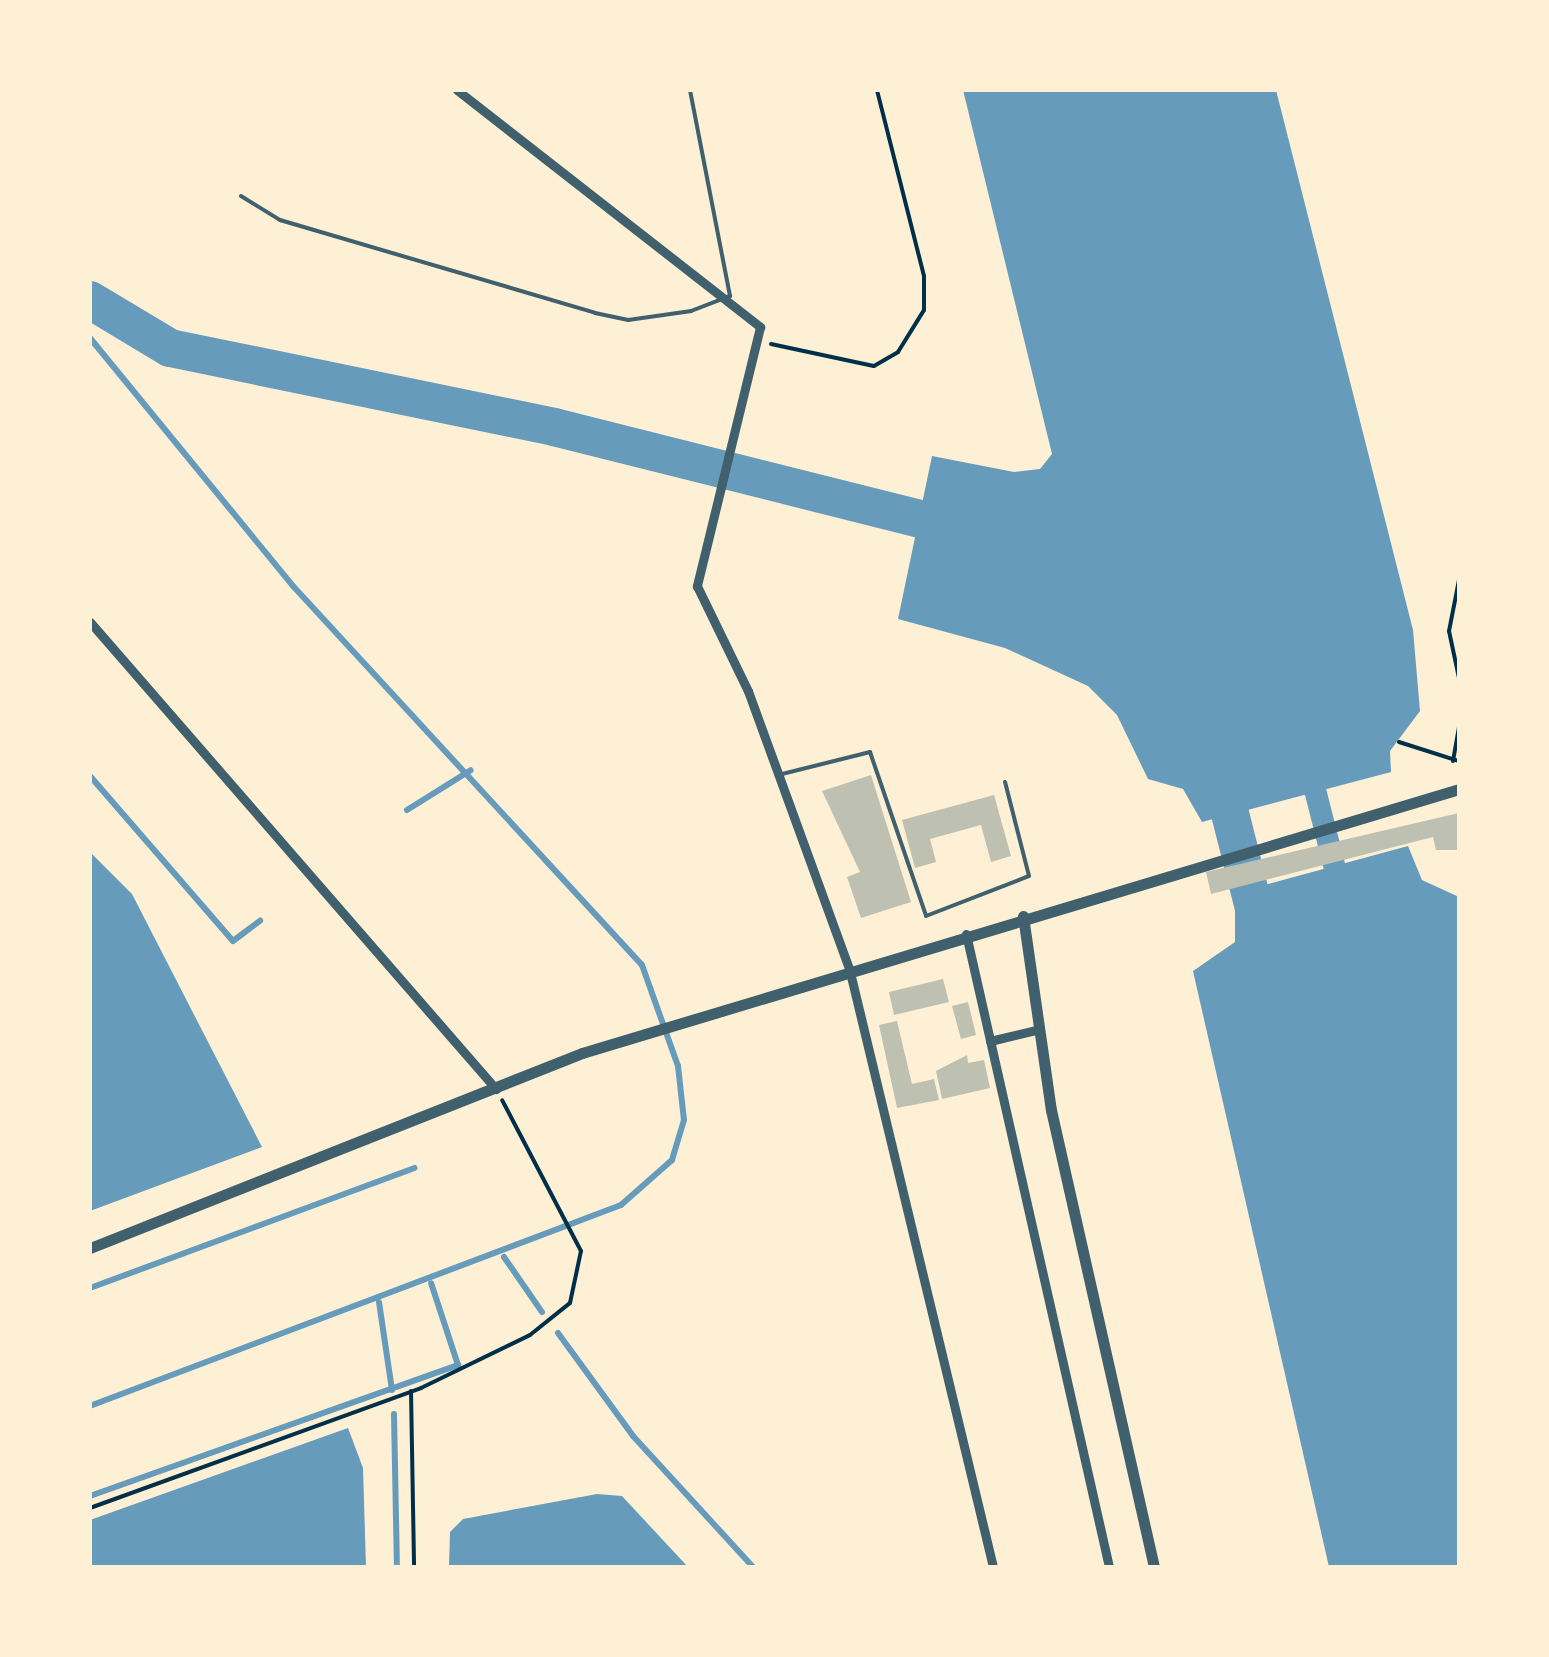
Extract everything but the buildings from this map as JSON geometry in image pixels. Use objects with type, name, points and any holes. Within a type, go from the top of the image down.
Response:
[{"type":"street","points":[[456,90],[730,296],[762,342],[698,568],[702,612],[748,691],[850,968],[993,1567]]},
{"type":"street","points":[[90,622],[496,1089]]},
{"type":"street","points":[[90,1248],[582,1053],[1092,892],[1456,790]]},
{"type":"street","points":[[1023,916],[1040,1029],[1154,1567]]},
{"type":"street","points":[[966,934],[1110,1567]]},
{"type":"street","points":[[990,1041],[1040,1029]]},
{"type":"lane","points":[[241,196],[280,220],[628,320],[730,296],[690,90]]},
{"type":"lane","points":[[778,775],[870,752],[926,916],[1029,876],[1005,782]]},
{"type":"path","points":[[762,342],[874,366],[913,334],[924,276],[876,90]]},
{"type":"path","points":[[1459,580],[1450,632],[1459,678]]},
{"type":"path","points":[[1399,742],[1456,761],[1459,727]]},
{"type":"path","points":[[90,1508],[412,1391],[530,1335],[570,1304],[581,1281],[578,1241],[496,1089]]},
{"type":"path","points":[[412,1391],[414,1567]]},
{"type":"water","points":[[963,90],[1276,90],[1413,630],[1420,711],[1390,751],[1391,772],[1202,822],[1183,789],[1148,779],[1117,715],[1088,686],[1005,648],[898,619],[932,456],[1014,472],[1040,469],[1052,454]]},
{"type":"water","points":[[1408,846],[1422,880],[1459,897],[1459,1567],[1329,1567],[1193,971],[1235,942],[1235,893]]},
{"type":"water","points":[[90,852],[132,894],[262,1147],[90,1211]]},
{"type":"water","points":[[348,1428],[363,1468],[366,1567],[90,1567],[90,1520]]},
{"type":"water","points":[[597,1494],[622,1496],[688,1567],[449,1567],[450,1532],[463,1519]]},
{"type":"waterway","points":[[90,300],[170,348],[554,427],[968,531]]},
{"type":"waterway","points":[[90,338],[293,586],[642,965],[678,1066],[684,1120],[672,1160],[621,1205],[90,1406]]},
{"type":"waterway","points":[[1308,762],[1342,896]]},
{"type":"waterway","points":[[1218,766],[1262,940]]},
{"type":"waterway","points":[[407,810],[471,770]]},
{"type":"waterway","points":[[90,776],[233,941],[260,921]]},
{"type":"waterway","points":[[90,1288],[414,1168]]},
{"type":"waterway","points":[[504,1257],[542,1312]]},
{"type":"waterway","points":[[90,1496],[458,1365],[431,1283]]},
{"type":"waterway","points":[[379,1302],[392,1390]]},
{"type":"waterway","points":[[558,1333],[633,1436],[753,1567]]},
{"type":"waterway","points":[[394,1414],[397,1567]]}]
